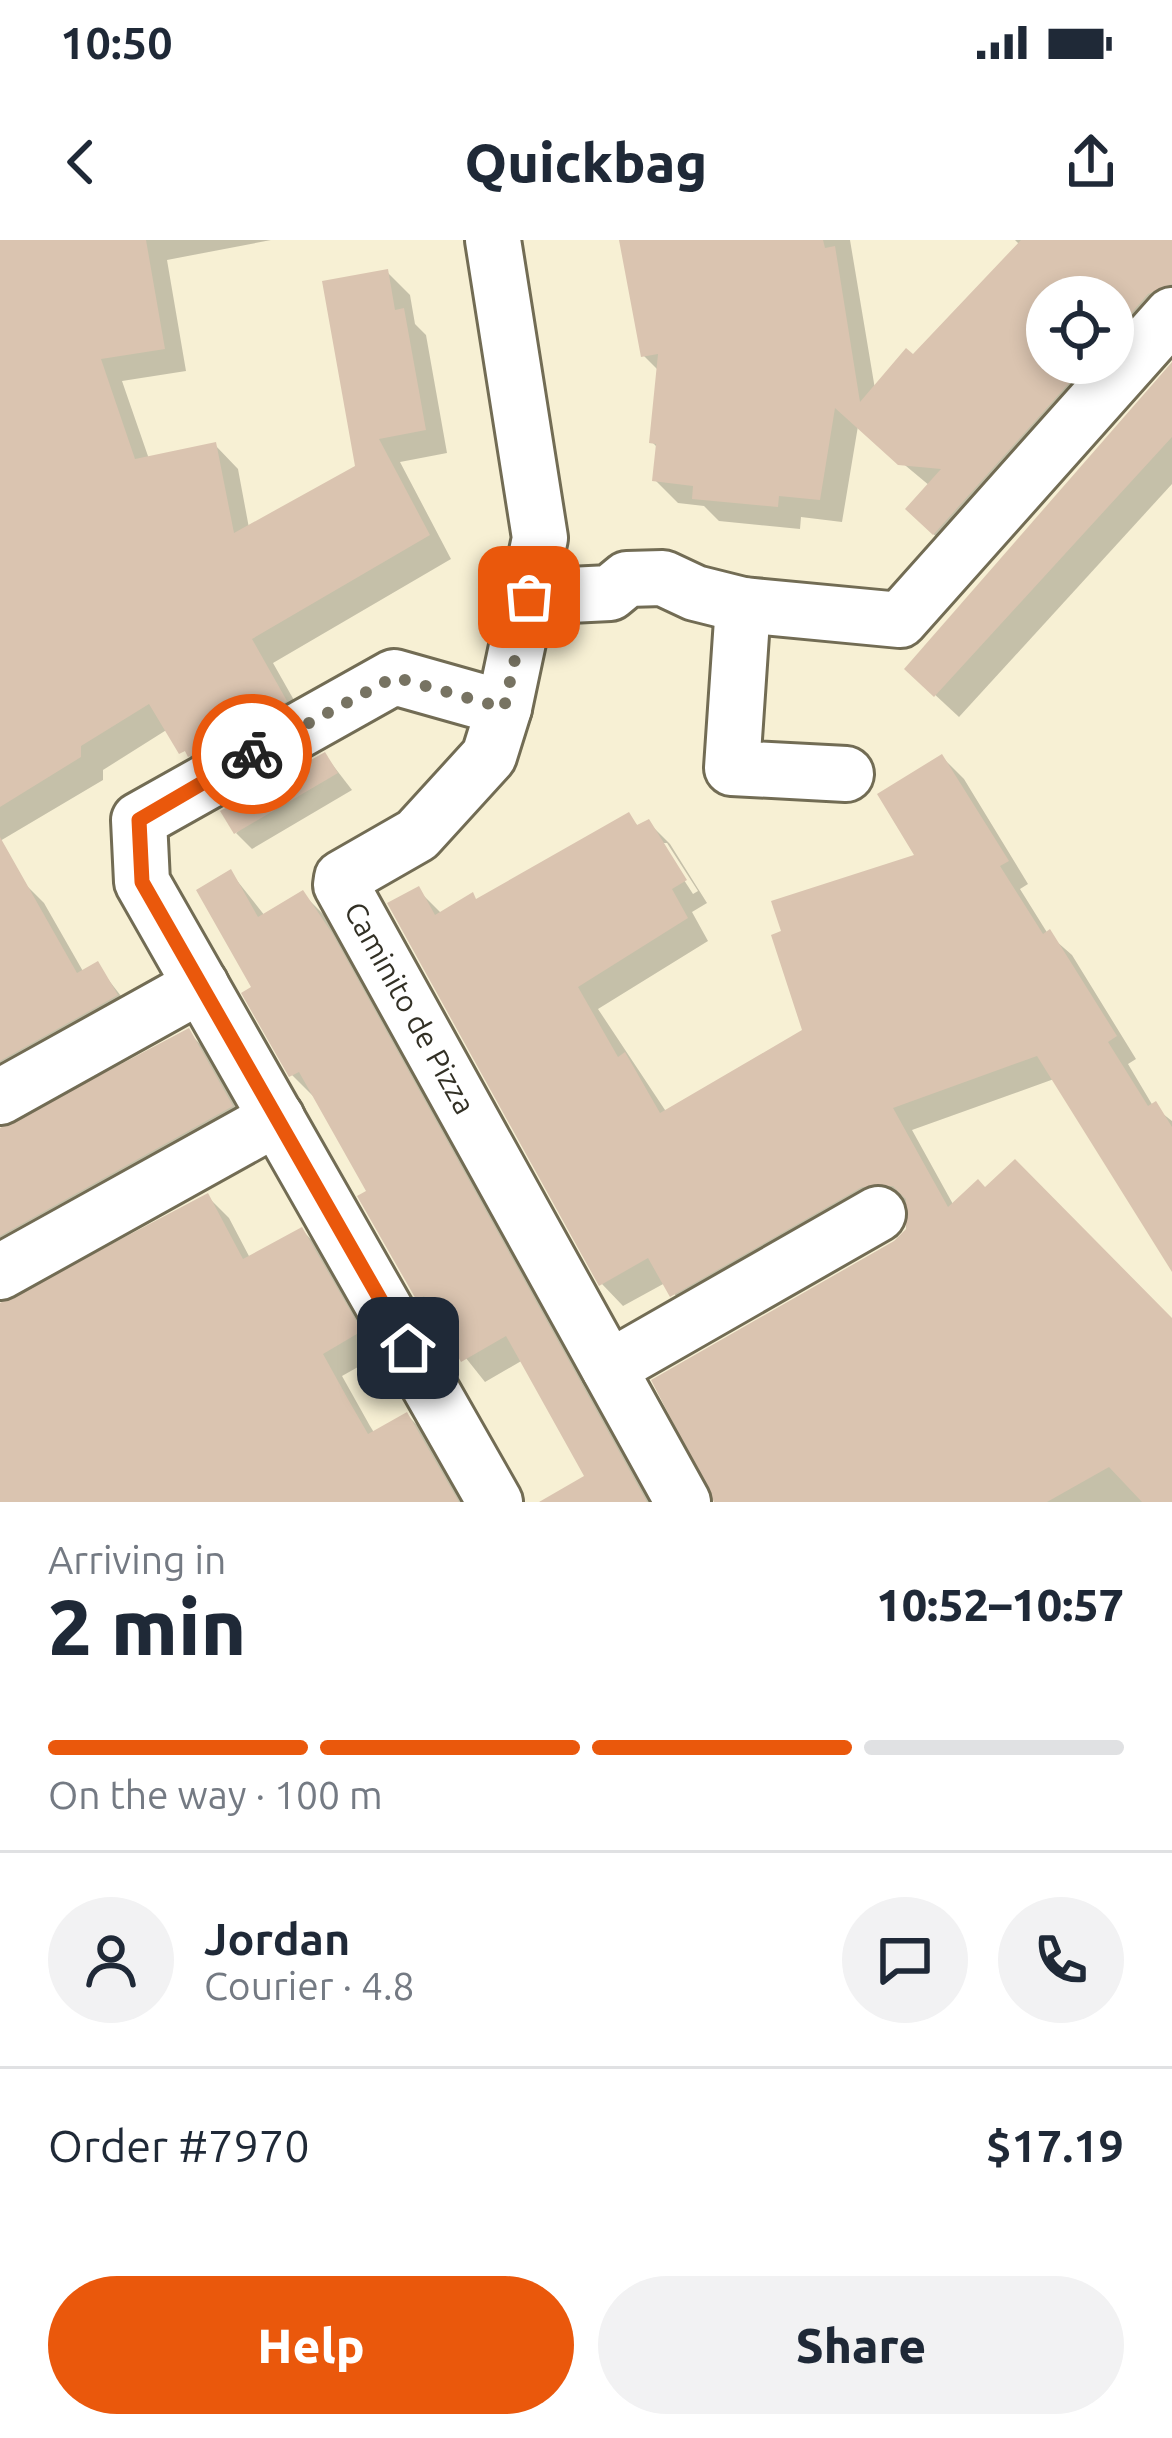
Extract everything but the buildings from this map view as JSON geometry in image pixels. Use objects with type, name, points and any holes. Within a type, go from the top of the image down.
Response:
[{"type":"street","points":[[493,240],[540,538],[504,708],[394,677],[139,820],[142,882],[495,1502]]},
{"type":"street","points":[[529,597],[610,593],[626,605],[666,608],[719,599],[901,620],[1172,315]]},
{"type":"street","points":[[719,599],[732,767],[846,774]]},
{"type":"street","name":"Caminito de Pizza","points":[[504,708],[489,756],[417,835],[342,878],[340,885],[683,1502]]},
{"type":"street","points":[[0,1097],[201,985]]},
{"type":"street","points":[[0,1272],[277,1118]]},
{"type":"street","points":[[609,1368],[878,1214]]},
{"type":"way so far","points":[[252,754],[394,677],[504,708],[529,597]]},
{"type":"route","points":[[252,754],[139,820],[142,882],[408,1348]]}]
